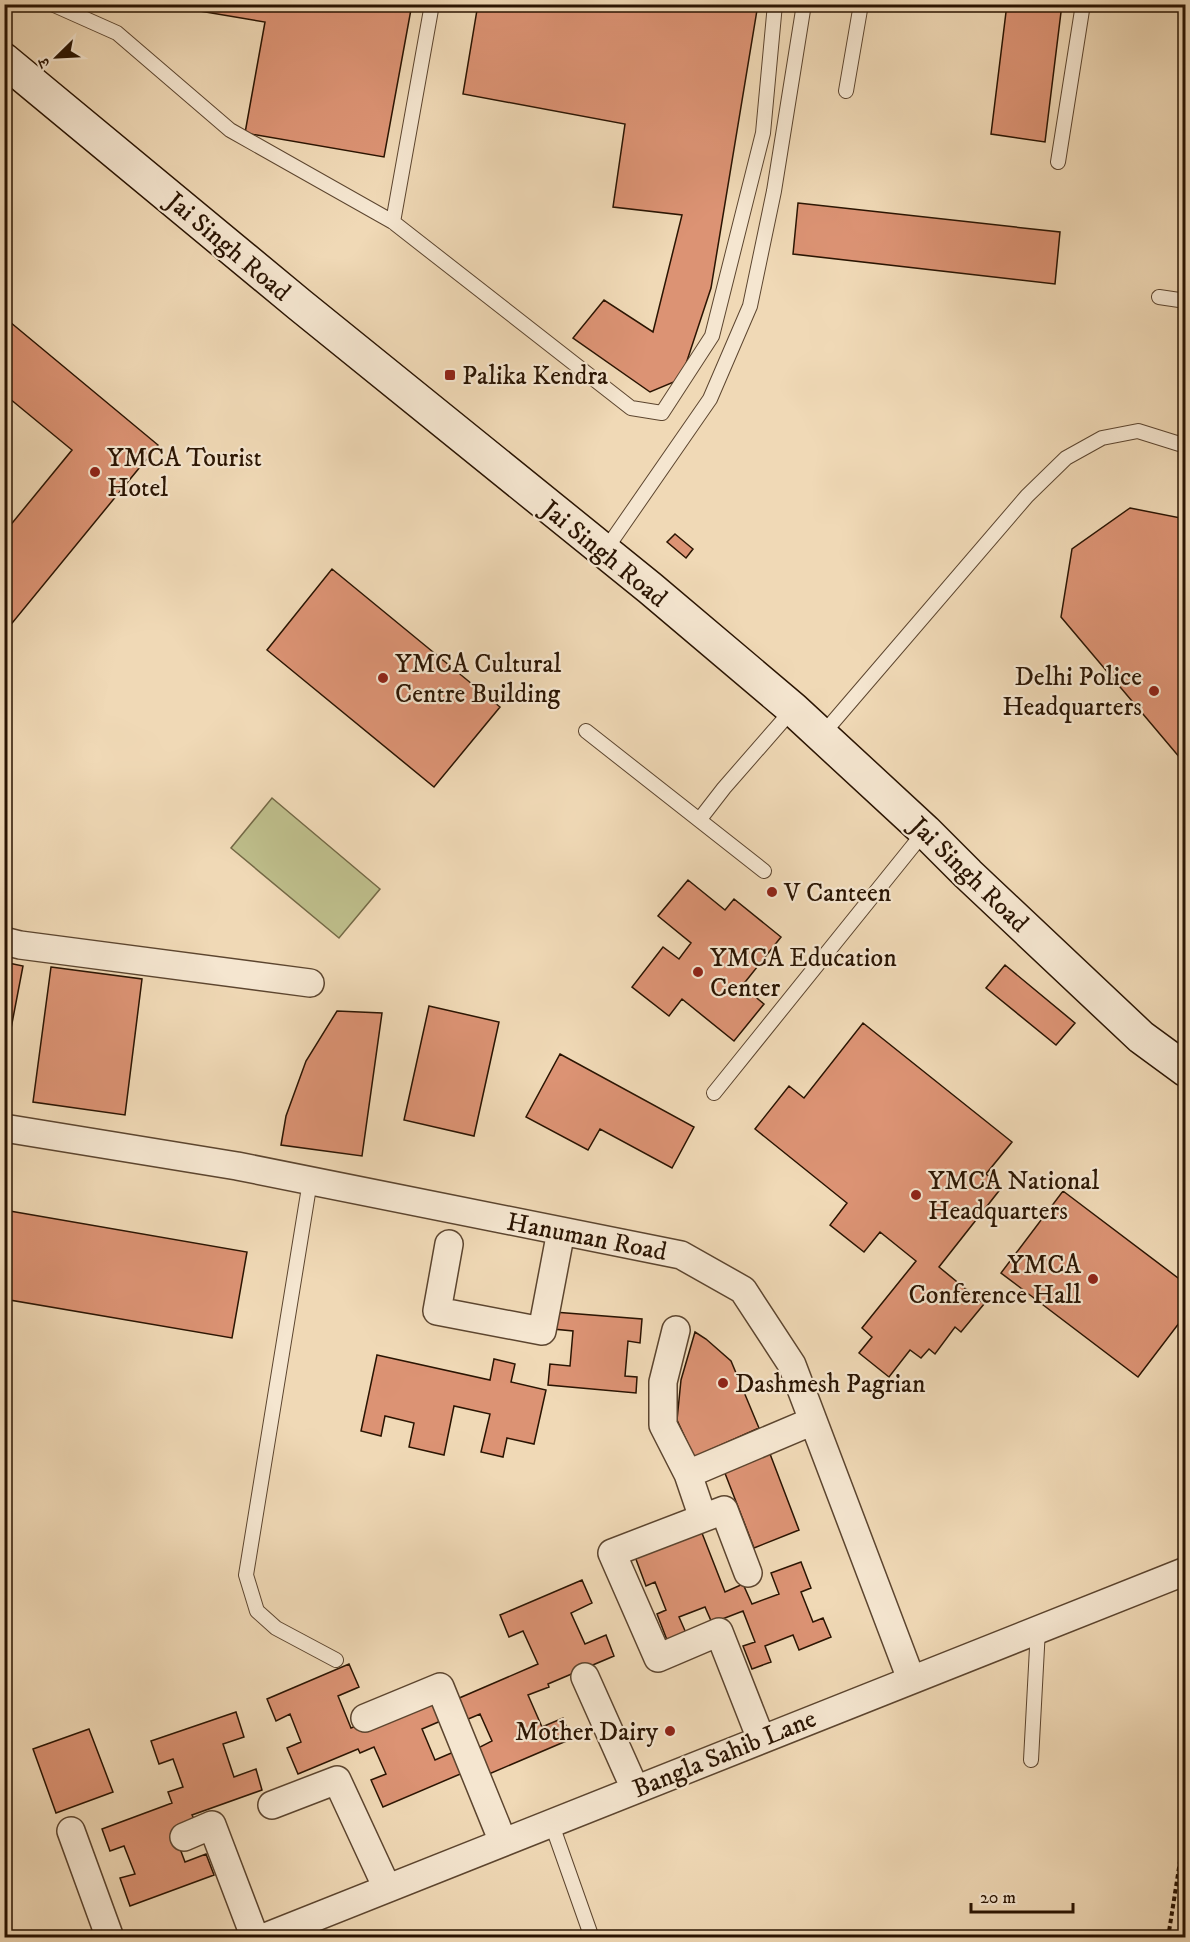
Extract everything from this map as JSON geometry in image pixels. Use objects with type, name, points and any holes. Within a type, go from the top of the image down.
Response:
[{"type":"street","name":"Jai Singh Road","points":[[4,60],[300,305],[650,588],[793,709],[1141,1037],[1185,1070]]},
{"type":"street","points":[[4,941],[310,983]]},
{"type":"street","name":"Hanuman Road","points":[[4,1128],[237,1166],[681,1255],[743,1290],[792,1365],[911,1679]]},
{"type":"street","points":[[449,1244],[437,1311],[542,1331],[561,1231]]},
{"type":"street","points":[[676,1330],[663,1382],[663,1425],[688,1474],[703,1518]]},
{"type":"street","points":[[688,1474],[813,1421]]},
{"type":"street","points":[[748,1573],[724,1510],[612,1553],[658,1658],[719,1632],[760,1739]]},
{"type":"street","name":"Bangla Sahib Lane","points":[[263,1938],[1185,1571]]},
{"type":"street","points":[[585,1677],[635,1789]]},
{"type":"street","points":[[365,1718],[440,1687],[503,1842]]},
{"type":"street","points":[[272,1805],[337,1780],[387,1888]]},
{"type":"street","points":[[184,1837],[212,1826],[255,1938]]},
{"type":"street","points":[[71,1831],[110,1938]]},
{"type":"lane","points":[[52,4],[117,33],[230,130],[393,222],[631,408],[662,413],[712,336],[763,134],[775,4]]},
{"type":"lane","points":[[393,222],[432,4]]},
{"type":"lane","points":[[604,552],[710,399],[750,306],[774,191],[804,4]]},
{"type":"lane","points":[[846,91],[861,4]]},
{"type":"lane","points":[[1058,162],[1083,4]]},
{"type":"lane","points":[[1159,297],[1185,302]]},
{"type":"lane","points":[[822,736],[1028,496],[1066,458],[1102,438],[1138,431],[1185,446]]},
{"type":"lane","points":[[700,819],[793,709]]},
{"type":"lane","points":[[586,731],[764,871]]},
{"type":"lane","points":[[714,1093],[925,831]]},
{"type":"lane","points":[[310,1181],[246,1575],[257,1611],[276,1628],[336,1660]]},
{"type":"lane","points":[[1031,1760],[1038,1629]]},
{"type":"lane","points":[[551,1822],[592,1938]]},
{"type":"path","points":[[1168,1938],[1185,1823]]},
{"type":"green space","points":[[272,798],[380,889],[339,938],[231,848]]},
{"type":"building","points":[[158,4],[412,4],[384,157],[245,133],[265,22]]},
{"type":"building","points":[[478,4],[758,4],[711,288],[681,379],[650,392],[573,338],[604,300],[653,332],[682,215],[613,207],[625,124],[463,94]]},
{"type":"building","points":[[1007,4],[1062,4],[1045,142],[991,134]]},
{"type":"building","points":[[798,203],[1060,232],[1055,284],[793,254]]},
{"type":"building","name":"YMCA Tourist Hotel","points":[[4,317],[158,445],[4,633],[4,533],[72,450],[4,394]]},
{"type":"building","name":"Delhi Police Headquarters","points":[[1130,508],[1186,519],[1186,765],[1061,617],[1072,549]]},
{"type":"building","points":[[675,534],[693,549],[686,558],[667,542]]},
{"type":"building","name":"YMCA Cultural Centre Building","points":[[332,569],[500,707],[434,787],[267,650]]},
{"type":"building","name":"YMCA Education Center","points":[[688,880],[725,910],[734,899],[781,937],[742,986],[764,1004],[734,1041],[682,999],[669,1016],[632,987],[663,947],[679,959],[691,943],[658,916]]},
{"type":"building","points":[[4,962],[23,966],[4,1065]]},
{"type":"building","points":[[1005,965],[1075,1023],[1056,1045],[986,988]]},
{"type":"building","points":[[51,967],[142,979],[125,1115],[33,1102]]},
{"type":"building","points":[[429,1006],[499,1022],[474,1136],[404,1120]]},
{"type":"building","points":[[337,1011],[382,1013],[362,1156],[281,1145],[286,1116],[306,1061]]},
{"type":"building","name":"YMCA National Headquarters","points":[[863,1023],[1012,1142],[986,1174],[1002,1187],[939,1267],[984,1304],[961,1332],[955,1327],[935,1354],[929,1349],[921,1358],[910,1350],[889,1377],[859,1353],[872,1337],[862,1328],[916,1261],[880,1232],[864,1252],[830,1225],[847,1203],[755,1129],[789,1086],[804,1098]]},
{"type":"building","points":[[560,1054],[694,1127],[672,1168],[600,1129],[588,1150],[526,1117]]},
{"type":"building","name":"YMCA Conference Hall","points":[[1063,1191],[1186,1284],[1186,1314],[1138,1377],[1001,1273]]},
{"type":"building","points":[[4,1210],[247,1252],[232,1338],[4,1299]]},
{"type":"building","points":[[554,1312],[642,1319],[640,1343],[628,1341],[625,1376],[637,1377],[636,1393],[548,1385],[550,1364],[570,1366],[573,1331],[553,1329]]},
{"type":"building","points":[[695,1332],[731,1361],[759,1428],[694,1457],[677,1420],[681,1380]]},
{"type":"building","points":[[377,1355],[490,1380],[494,1359],[515,1364],[511,1382],[546,1390],[534,1444],[507,1438],[503,1457],[481,1452],[490,1414],[454,1406],[444,1455],[409,1447],[414,1423],[385,1416],[381,1436],[361,1431]]},
{"type":"building","points":[[767,1446],[799,1530],[754,1548],[721,1463]]},
{"type":"building","points":[[700,1528],[725,1592],[743,1584],[752,1604],[779,1594],[771,1573],[801,1562],[811,1588],[801,1592],[813,1622],[823,1618],[831,1637],[799,1650],[793,1635],[765,1646],[771,1662],[752,1669],[743,1646],[755,1642],[743,1611],[712,1623],[705,1607],[679,1617],[686,1633],[667,1640],[657,1614],[666,1610],[655,1582],[646,1586],[634,1554]]},
{"type":"building","points":[[582,1580],[592,1603],[571,1613],[585,1644],[606,1635],[614,1656],[528,1695],[542,1727],[563,1718],[571,1739],[489,1774],[478,1748],[492,1741],[480,1714],[466,1720],[457,1699],[538,1664],[523,1631],[509,1637],[500,1615]]},
{"type":"building","points":[[349,1664],[359,1687],[338,1696],[351,1728],[433,1696],[443,1720],[422,1729],[435,1760],[456,1751],[465,1772],[383,1807],[371,1780],[386,1774],[374,1747],[360,1753],[358,1749],[298,1774],[287,1748],[301,1742],[290,1714],[276,1721],[267,1699]]},
{"type":"building","points":[[236,1712],[244,1737],[223,1744],[234,1777],[256,1769],[262,1790],[192,1815],[195,1821],[173,1830],[185,1862],[206,1854],[214,1875],[130,1906],[120,1878],[135,1874],[124,1846],[110,1851],[102,1829],[172,1803],[168,1792],[183,1787],[173,1759],[159,1764],[151,1741]]},
{"type":"building","points":[[89,1729],[113,1792],[56,1813],[33,1749]]},
{"type":"place","name":"Palika Kendra","points":[[450,375]]},
{"type":"place","name":"YMCA Tourist Hotel","points":[[95,472]]},
{"type":"place","name":"YMCA Cultural Centre Building","points":[[383,678]]},
{"type":"place","name":"Delhi Police Headquarters","points":[[1154,691]]},
{"type":"place","name":"V Canteen","points":[[772,892]]},
{"type":"place","name":"YMCA Education Center","points":[[698,972]]},
{"type":"place","name":"YMCA National Headquarters","points":[[916,1195]]},
{"type":"place","name":"YMCA Conference Hall","points":[[1093,1279]]},
{"type":"place","name":"Dashmesh Pagrian","points":[[723,1383]]},
{"type":"place","name":"Mother Dairy","points":[[670,1731]]}]
